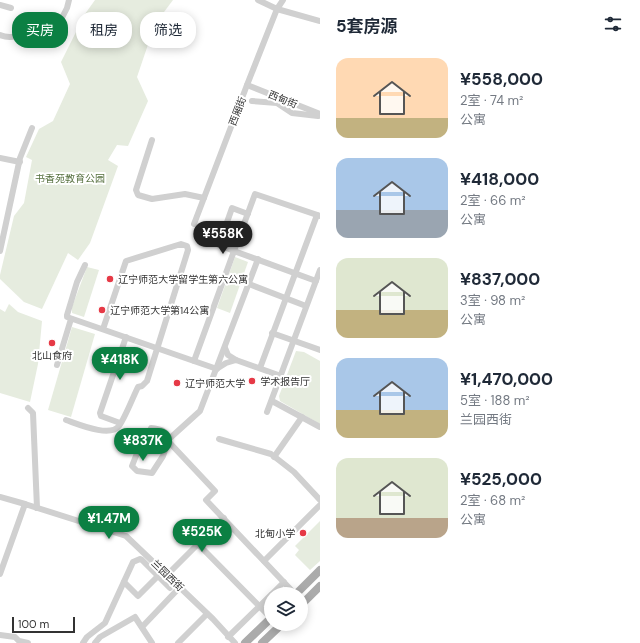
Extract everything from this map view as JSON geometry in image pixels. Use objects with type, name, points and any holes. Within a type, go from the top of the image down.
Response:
[{"type":"main road","points":[[302,587],[320,570]]},
{"type":"main road","points":[[308,598],[320,586]]},
{"type":"main road","points":[[246,643],[264,625]]},
{"type":"main road","points":[[262,643],[275,631]]},
{"type":"street","points":[[0,36],[7,38],[27,35],[40,37],[50,41],[70,0]]},
{"type":"street","points":[[258,0],[277,9],[320,21]]},
{"type":"street","name":"西厢街","points":[[194,224],[246,85],[277,9],[283,0]]},
{"type":"street","points":[[0,5],[11,8]]},
{"type":"street","name":"西甸街","points":[[246,85],[320,115]]},
{"type":"street","points":[[252,101],[276,103],[292,113],[320,115]]},
{"type":"street","points":[[0,252],[20,162],[32,128]]},
{"type":"street","points":[[152,140],[136,190],[138,195],[152,199],[185,194],[204,198]]},
{"type":"street","points":[[0,158],[20,162]]},
{"type":"street","points":[[194,361],[255,194],[318,216],[285,298],[260,368]]},
{"type":"street","points":[[248,214],[232,208],[219,245],[316,281]]},
{"type":"street","points":[[66,420],[104,431],[112,431],[119,427],[138,387],[142,386],[147,381],[188,250],[185,244],[126,261],[103,329]]},
{"type":"street","points":[[258,259],[200,412],[169,440],[163,456],[152,473],[137,471],[132,466],[143,438],[149,433],[151,428],[165,431],[169,440],[215,491],[206,500],[289,587]]},
{"type":"street","points":[[85,265],[77,282],[66,315],[67,317],[217,368],[236,360]]},
{"type":"street","points":[[267,412],[320,270]]},
{"type":"street","points":[[249,284],[306,306]]},
{"type":"street","points":[[57,365],[71,319]]},
{"type":"street","points":[[272,333],[320,350]]},
{"type":"street","points":[[120,423],[103,418],[100,413],[126,337]]},
{"type":"street","points":[[225,348],[228,355],[236,360],[281,376]]},
{"type":"street","points":[[272,401],[320,427]]},
{"type":"street","points":[[28,408],[33,413],[37,508]]},
{"type":"street","points":[[274,456],[302,417]]},
{"type":"street","points":[[219,439],[271,454],[294,472],[320,500]]},
{"type":"street","name":"兰园西街","points":[[0,497],[126,536],[180,587],[235,643]]},
{"type":"street","points":[[0,574],[25,504]]},
{"type":"street","points":[[264,561],[320,505]]},
{"type":"street","points":[[167,575],[224,518]]},
{"type":"street","points":[[198,544],[264,612]]},
{"type":"street","points":[[83,643],[86,637],[105,623],[133,562],[140,559],[170,588]]},
{"type":"street","points":[[124,582],[138,596],[158,576]]},
{"type":"street","points":[[279,587],[284,582]]},
{"type":"street","points":[[142,627],[180,587]]},
{"type":"street","points":[[228,637],[264,602]]},
{"type":"street","points":[[178,643],[207,614]]},
{"type":"street","points":[[95,643],[100,637],[135,617],[152,643]]},
{"type":"street","points":[[0,635],[15,637],[19,642],[28,643]]},
{"type":"green space","name":"书香苑教育公园","points":[[95,0],[173,0],[164,12],[140,12],[140,48],[147,48],[137,77],[148,101],[128,146],[117,145],[108,160],[118,166],[90,243],[78,260],[68,253],[42,309],[24,302],[0,279],[14,216],[24,203],[32,160],[26,157],[39,129],[53,121],[70,84],[61,62],[76,32],[76,48],[132,48],[132,12],[86,12]]},
{"type":"green space","points":[[235,257],[248,262],[230,313],[217,308]]},
{"type":"green space","points":[[87,267],[99,270],[84,317],[72,313],[72,307]]},
{"type":"green space","points":[[9,304],[18,312],[42,321],[38,364],[30,402],[0,393],[0,309],[5,312]]},
{"type":"green space","points":[[72,327],[95,334],[71,417],[48,410]]},
{"type":"green space","points":[[296,351],[304,352],[320,361],[320,424],[280,401],[279,396]]},
{"type":"green space","points":[[320,521],[320,561],[310,570],[295,555],[299,550],[295,546]]},
{"type":"place","name":"辽宁师范大学留学生第六公寓","points":[[110,279]]},
{"type":"place","name":"辽宁师范大学第14公寓","points":[[102,310]]},
{"type":"place","name":"北山食府","points":[[52,343]]},
{"type":"place","name":"学术报告厅","points":[[252,381]]},
{"type":"place","name":"辽宁师范大学","points":[[177,383]]},
{"type":"place","name":"北甸小学","points":[[303,533]]}]
